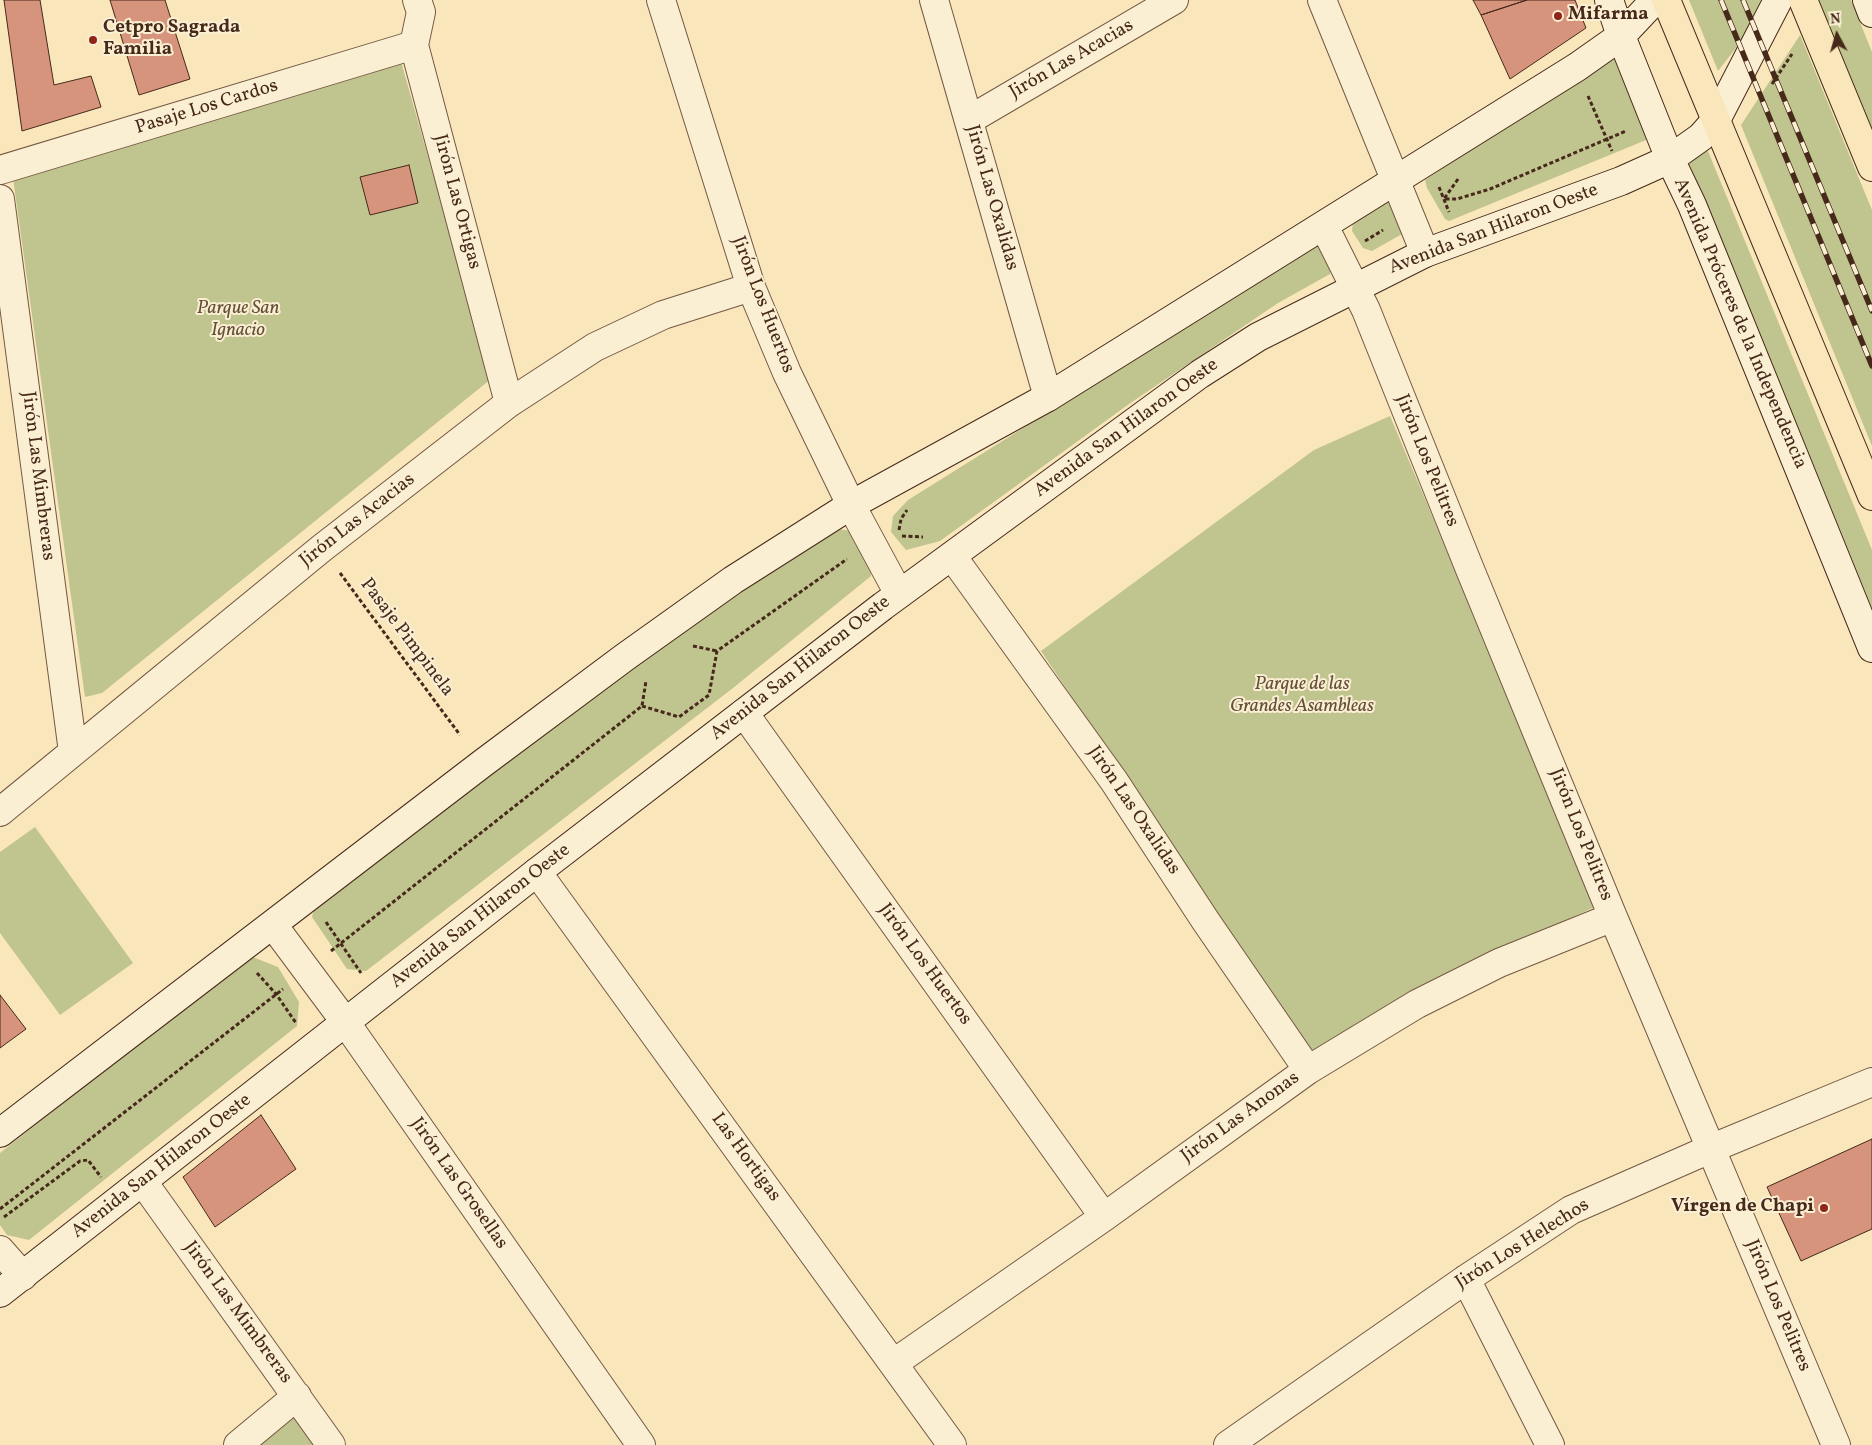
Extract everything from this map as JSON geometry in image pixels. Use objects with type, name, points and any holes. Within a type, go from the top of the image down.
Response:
[{"type":"main road","points":[[1666,0],[1872,496]]},
{"type":"main road","points":[[1803,0],[1872,167]]},
{"type":"street","name":"Jirón Las Ortigas","points":[[417,0],[421,12],[414,45],[509,403]]},
{"type":"street","name":"Jirón Los Huertos","points":[[661,0],[751,287],[787,373],[851,505],[899,594]]},
{"type":"street","name":"Jirón Las Oxalidas","points":[[934,0],[1048,397]]},
{"type":"street","name":"Jirón Las Acacias","points":[[969,120],[1174,0]]},
{"type":"street","points":[[1322,0],[1425,253]]},
{"type":"street","name":"Avenida Próceres de la Independencia","points":[[1610,0],[1621,36],[1670,159],[1692,205],[1872,648]]},
{"type":"street","points":[[0,1133],[625,657],[733,580],[851,505],[1048,397],[1577,67],[1621,36],[1655,0]]},
{"type":"street","name":"Avenida San Hilaron Oeste","points":[[0,1293],[537,872],[899,594],[1200,374],[1258,337],[1425,253],[1622,181],[1670,159],[1701,137],[1716,120],[1778,0]]},
{"type":"street","points":[[1867,0],[1872,12]]},
{"type":"street","name":"Pasaje Los Cardos","points":[[0,170],[414,45]]},
{"type":"street","name":"Jirón Las Mimbreras","points":[[0,199],[73,752]]},
{"type":"street","name":"Jirón Los Pelitres","points":[[1324,226],[1356,287],[1613,917],[1836,1445]]},
{"type":"street","name":"Jirón Las Acacias","points":[[0,812],[322,548],[509,403],[595,347],[663,315],[751,287]]},
{"type":"street","name":"Jirón Las Oxalidas","points":[[952,556],[1114,781],[1205,920],[1308,1070]]},
{"type":"street","name":"Jirón Los Huertos","points":[[744,713],[1104,1217]]},
{"type":"street","name":"Las Hortigas","points":[[537,872],[952,1445]]},
{"type":"street","name":"Jirón Las Anonas","points":[[894,1363],[1104,1217],[1308,1070],[1417,1004],[1458,983],[1499,963],[1613,917]]},
{"type":"street","name":"Jirón Las Grosellas","points":[[273,925],[346,1023],[641,1445]]},
{"type":"street","name":"Jirón Los Helechos","points":[[1228,1445],[1258,1436],[1466,1280],[1571,1210],[1710,1149],[1872,1082]]},
{"type":"street","name":"Jirón Las Mimbreras","points":[[143,1182],[331,1445]]},
{"type":"street","points":[[0,1250],[23,1276]]},
{"type":"street","points":[[1466,1280],[1550,1445]]},
{"type":"street","points":[[238,1445],[297,1396]]},
{"type":"path","points":[[1585,90],[1612,151]]},
{"type":"path","points":[[1580,102],[1594,93]]},
{"type":"path","points":[[1339,255],[1444,199],[1457,199],[1484,192],[1634,128]]},
{"type":"path","points":[[1444,199],[1463,174]]},
{"type":"path","points":[[1436,182],[1452,218]]},
{"type":"path","points":[[642,706],[679,717],[709,695],[717,652],[849,558],[873,545]]},
{"type":"path","name":"Pasaje Pimpinela","points":[[336,566],[460,735]]},
{"type":"path","points":[[309,898],[378,998]]},
{"type":"path","points":[[239,952],[276,994],[313,1049]]},
{"type":"path","points":[[4,1217],[80,1161],[88,1160],[101,1177]]},
{"type":"green space","points":[[1689,0],[1761,0],[1743,39],[1718,71]]},
{"type":"green space","points":[[1817,0],[1851,0],[1872,52],[1872,136]]},
{"type":"green space","points":[[1800,35],[1872,210],[1872,446],[1741,125]]},
{"type":"green space","points":[[1618,53],[1651,138],[1449,221],[1445,219],[1427,188],[1425,180]]},
{"type":"green space","name":"Parque San Ignacio","points":[[400,58],[491,379],[102,693],[85,697],[13,178]]},
{"type":"green space","points":[[1703,139],[1872,550],[1872,618],[1683,149]]},
{"type":"green space","points":[[1385,201],[1392,205],[1401,221],[1402,234],[1372,251],[1363,248],[1352,231],[1353,222]]},
{"type":"green space","points":[[1316,245],[1320,247],[1332,268],[1330,274],[1278,303],[1129,404],[940,541],[906,550],[891,532],[893,516],[908,500]]},
{"type":"green space","name":"Parque de las Grandes Asambleas","points":[[1390,416],[1597,906],[1436,980],[1310,1053],[1041,651],[1314,450]]},
{"type":"green space","points":[[838,529],[851,531],[869,557],[871,576],[733,688],[366,971],[347,969],[312,917],[315,904],[624,668]]},
{"type":"green space","points":[[35,827],[133,963],[60,1015],[0,933],[0,852]]},
{"type":"green space","points":[[250,956],[278,967],[299,1002],[297,1026],[29,1240],[7,1235],[0,1225],[0,1153]]},
{"type":"green space","points":[[300,1411],[323,1445],[256,1445]]},
{"type":"building","points":[[4,0],[40,0],[54,85],[91,76],[101,107],[22,131]]},
{"type":"building","points":[[110,0],[165,0],[190,79],[139,95]]},
{"type":"building","points":[[1473,0],[1527,0],[1481,15]]},
{"type":"building","points":[[1527,0],[1575,0],[1586,28],[1510,79],[1481,15]]},
{"type":"building","points":[[409,165],[418,203],[370,215],[360,177]]},
{"type":"building","points":[[0,995],[26,1029],[0,1048]]},
{"type":"building","points":[[261,1115],[296,1169],[215,1227],[183,1177]]},
{"type":"building","name":"Vírgen de Chapi","points":[[1872,1139],[1872,1229],[1801,1261],[1767,1187]]},
{"type":"railway","points":[[1721,0],[1872,366]]},
{"type":"railway","points":[[1743,0],[1872,311]]},
{"type":"place","name":"Mifarma","points":[[1558,16]]},
{"type":"place","name":"Cetpro Sagrada Familia","points":[[93,40]]},
{"type":"place","name":"Vírgen de Chapi","points":[[1824,1208]]}]
